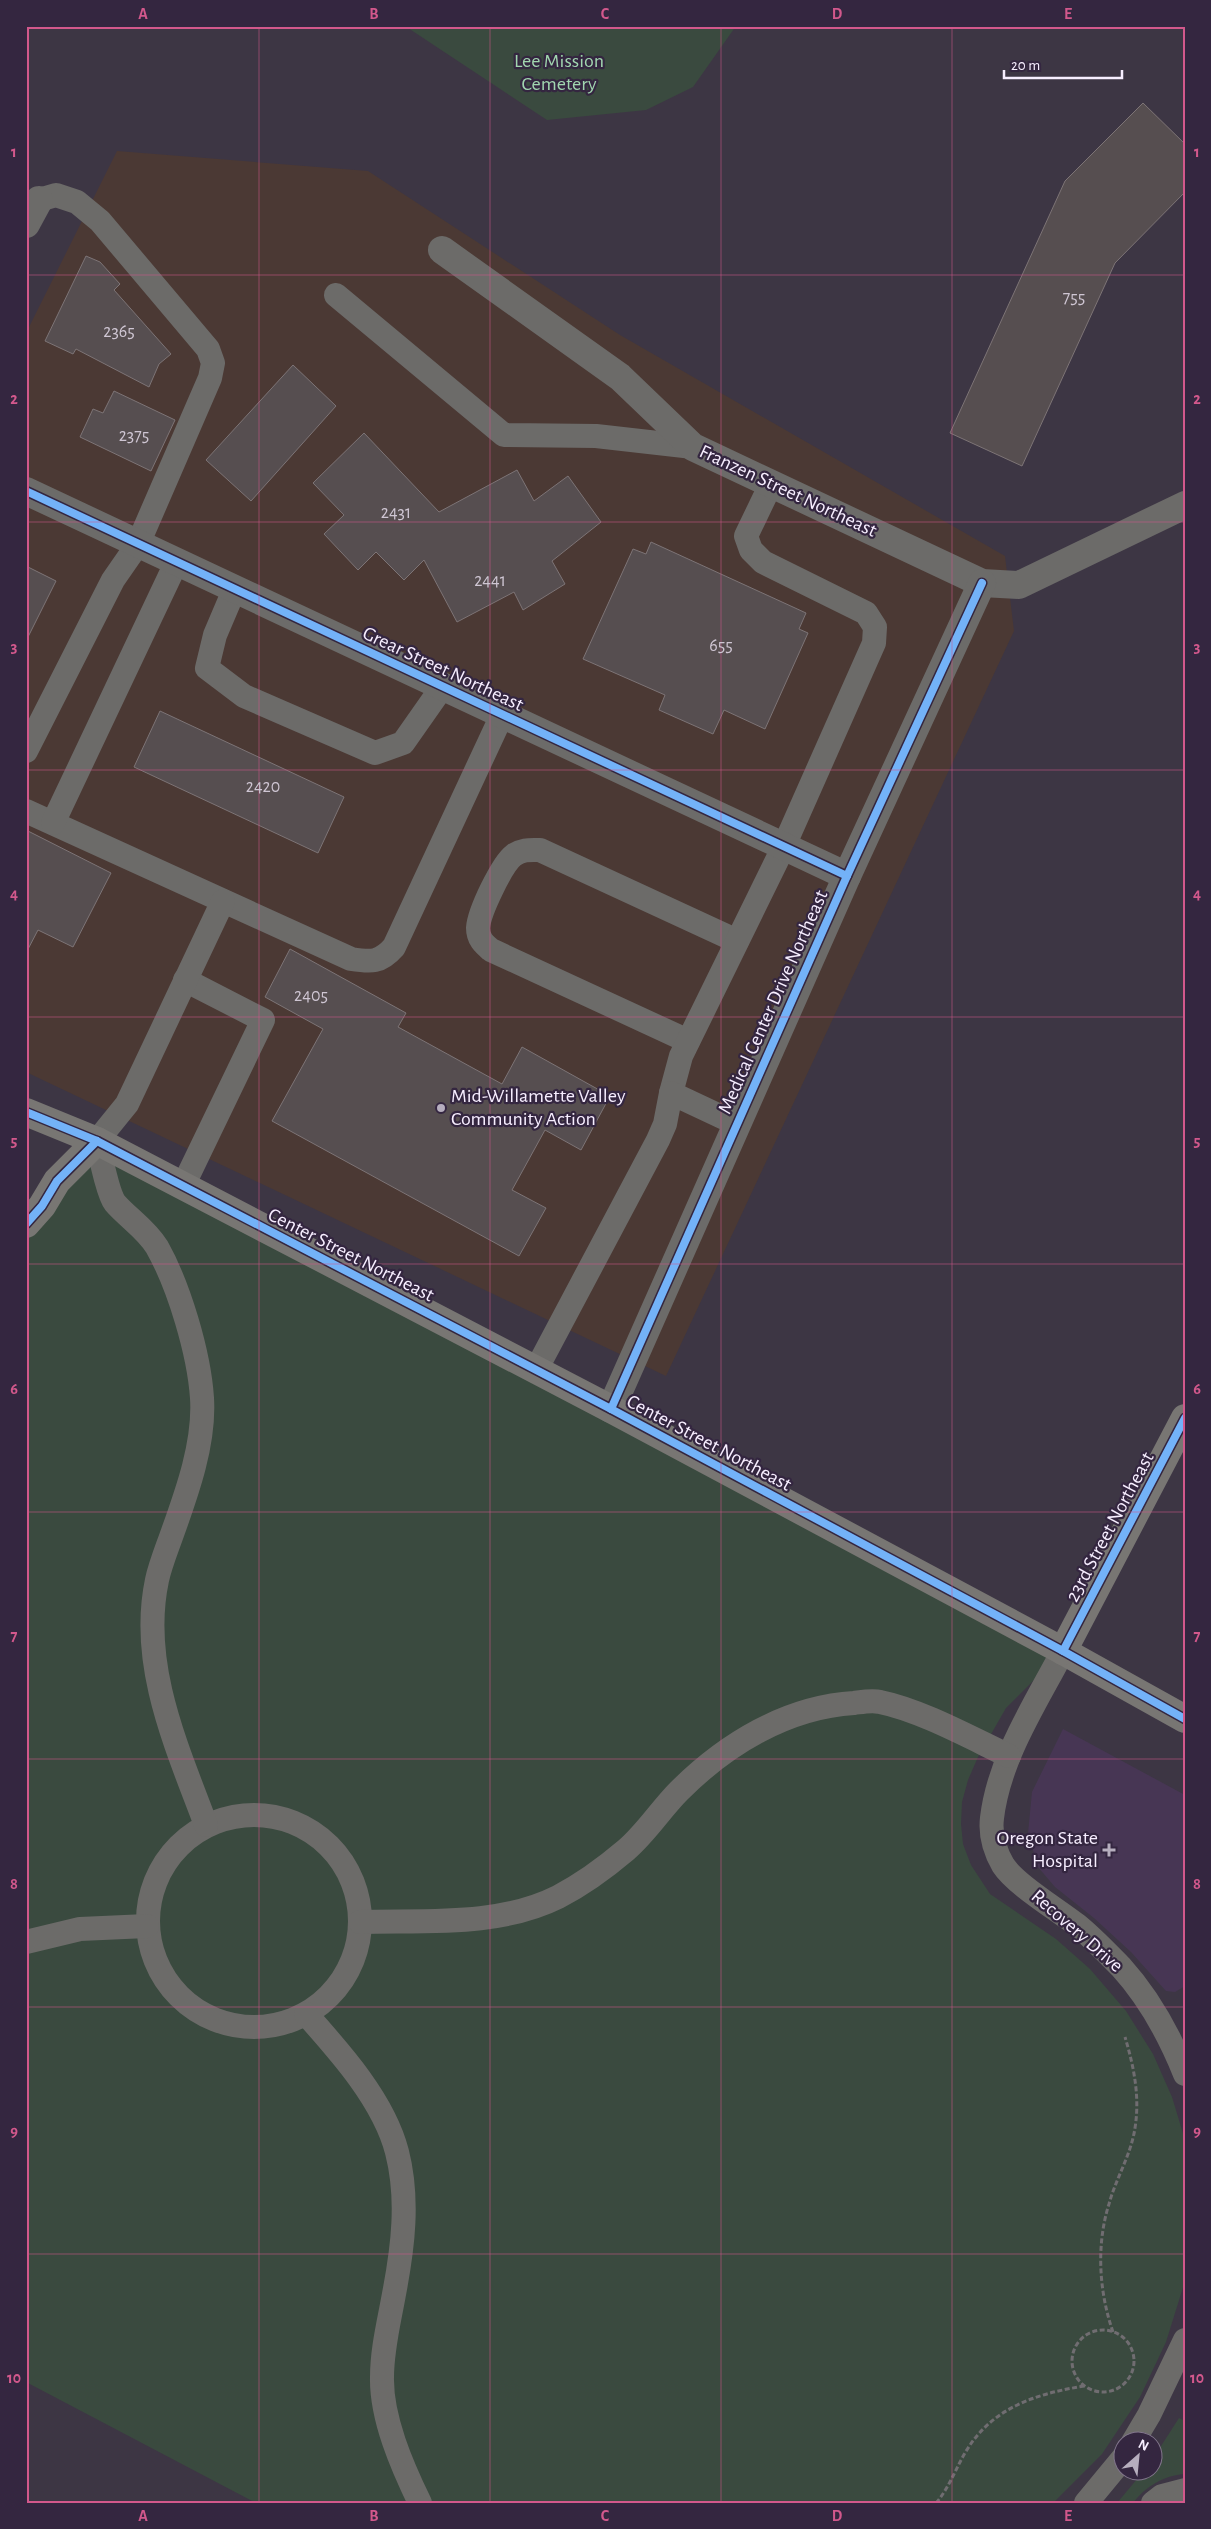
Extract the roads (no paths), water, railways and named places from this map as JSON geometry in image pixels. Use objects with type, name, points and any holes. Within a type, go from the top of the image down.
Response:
[{"type":"main road","name":"Center Street Northeast","points":[[26,1112],[97,1141],[611,1409],[1063,1651],[1185,1719]]},
{"type":"main road","points":[[26,1224],[42,1206],[57,1181],[97,1141]]},
{"type":"main road","name":"23rd Street Northeast","points":[[1063,1651],[1185,1418]]},
{"type":"street","points":[[26,224],[39,200]]},
{"type":"street","name":"Franzen Street Northeast","points":[[442,250],[620,377],[693,447],[982,583]]},
{"type":"street","name":"Grear Street Northeast","points":[[26,491],[847,876]]},
{"type":"street","points":[[982,583],[1019,585],[1185,505]]},
{"type":"street","name":"Medical Center Drive Northeast","points":[[611,1409],[847,876],[982,583]]},
{"type":"lane","points":[[26,751],[113,580],[138,544],[210,378],[213,363],[208,349],[100,221],[77,202],[56,195],[39,200]]},
{"type":"lane","points":[[336,295],[504,435],[596,436],[693,447]]},
{"type":"lane","points":[[536,1370],[658,1140],[665,1124],[681,1056],[784,846],[874,644],[874,627],[866,613],[763,562],[751,550],[746,536],[770,484]]},
{"type":"lane","points":[[53,824],[177,561]]},
{"type":"lane","points":[[235,588],[215,635],[207,668],[244,696],[375,753],[403,743],[443,686]]},
{"type":"lane","points":[[26,811],[351,959],[370,962],[385,957],[394,947],[502,714]]},
{"type":"lane","points":[[688,1041],[491,950],[481,941],[478,929],[481,914],[506,863],[525,850],[540,850],[737,942]]},
{"type":"lane","points":[[206,1825],[162,1700],[153,1655],[152,1612],[157,1579],[193,1467],[200,1432],[202,1398],[194,1351],[183,1309],[156,1246],[143,1229],[114,1202],[97,1141],[127,1104],[222,901]]},
{"type":"lane","points":[[183,1186],[263,1020],[185,980]]},
{"type":"lane","points":[[671,1093],[737,1124]]},
{"type":"lane","name":"Recovery Drive","points":[[1063,1651],[1009,1756],[1000,1782],[992,1819],[994,1845],[1004,1866],[1039,1897],[1078,1926],[1120,1967],[1151,2003],[1174,2046],[1185,2074]]},
{"type":"lane","points":[[360,1922],[473,1918],[510,1913],[557,1898],[627,1849],[679,1791],[710,1762],[739,1742],[784,1718],[834,1704],[879,1701],[932,1720],[1009,1756]]},
{"type":"lane","points":[[238,1814],[287,1819],[316,1834],[339,1857],[356,1890],[360,1922],[355,1954],[344,1978],[323,2002],[306,2014],[284,2023],[248,2027],[217,2021],[182,2000],[155,1963],[147,1926],[149,1902],[161,1873],[181,1843],[206,1825],[238,1814]]},
{"type":"lane","points":[[26,1942],[80,1929],[147,1926]]},
{"type":"lane","points":[[306,2014],[345,2058],[376,2104],[397,2150],[404,2192],[402,2239],[384,2342],[382,2379],[389,2424],[404,2470],[420,2503]]},
{"type":"lane","points":[[1139,2432],[1185,2340]]},
{"type":"lane","points":[[1086,2503],[1114,2469]]},
{"type":"lane","points":[[1153,2503],[1162,2496],[1185,2490]]},
{"type":"place","name":"Mid-Willamette Valley Community Action","points":[[441,1108]]},
{"type":"place","name":"Oregon State Hospital","points":[[1109,1850]]},
{"type":"park label","name":"Lee Mission Cemetery","points":[[559,72]]}]
